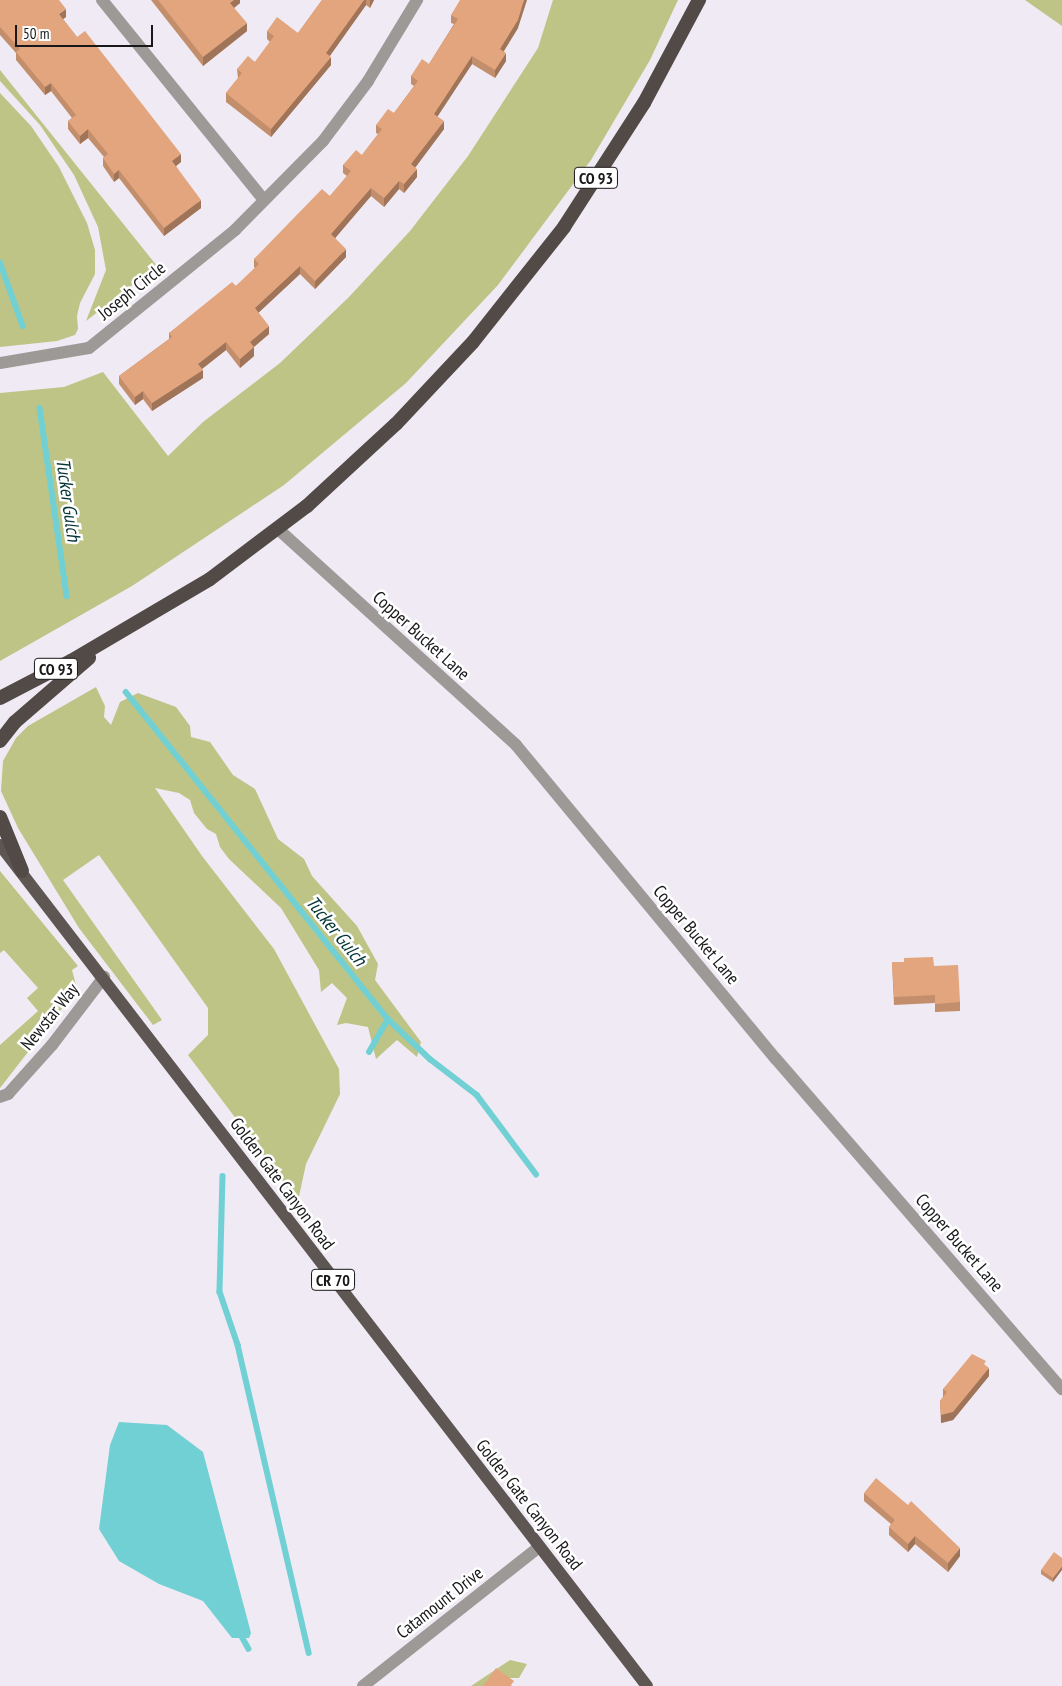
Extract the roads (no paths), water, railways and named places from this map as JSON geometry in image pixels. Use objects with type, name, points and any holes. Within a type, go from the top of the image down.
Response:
[{"type":"highway","name":"CO 93","points":[[0,698],[112,638],[210,579],[278,529],[396,424],[473,342],[513,294],[564,227],[644,103],[699,0]]},
{"type":"highway","points":[[0,741],[15,722],[112,638]]},
{"type":"highway","points":[[0,817],[22,871]]},
{"type":"main road","name":"Golden Gate Canyon Road","points":[[0,845],[104,977],[276,1207],[647,1686]]},
{"type":"street","points":[[102,0],[264,200]]},
{"type":"street","name":"Joseph Circle","points":[[0,363],[90,348],[234,230],[322,141],[340,119],[368,81],[417,0]]},
{"type":"street","name":"Copper Bucket Lane","points":[[278,529],[516,746],[776,1059],[1062,1389]]},
{"type":"street","name":"Newstar Way","points":[[0,1097],[8,1094],[52,1045],[104,977]]},
{"type":"street","name":"Catamount Drive","points":[[362,1686],[539,1547]]},
{"type":"water","points":[[119,1422],[167,1425],[203,1452],[251,1633],[249,1638],[232,1638],[203,1601],[159,1584],[119,1561],[99,1529],[110,1445]]},
{"type":"waterway","name":"Tucker Gulch","points":[[0,262],[23,326]]},
{"type":"waterway","name":"Tucker Gulch","points":[[40,408],[67,596]]},
{"type":"waterway","name":"Tucker Gulch","points":[[126,692],[388,1019],[430,1059],[477,1095],[536,1174]]},
{"type":"waterway","points":[[369,1052],[388,1019]]},
{"type":"waterway","points":[[223,1176],[220,1292],[238,1345],[309,1653]]},
{"type":"waterway","points":[[240,1633],[249,1649]]}]
